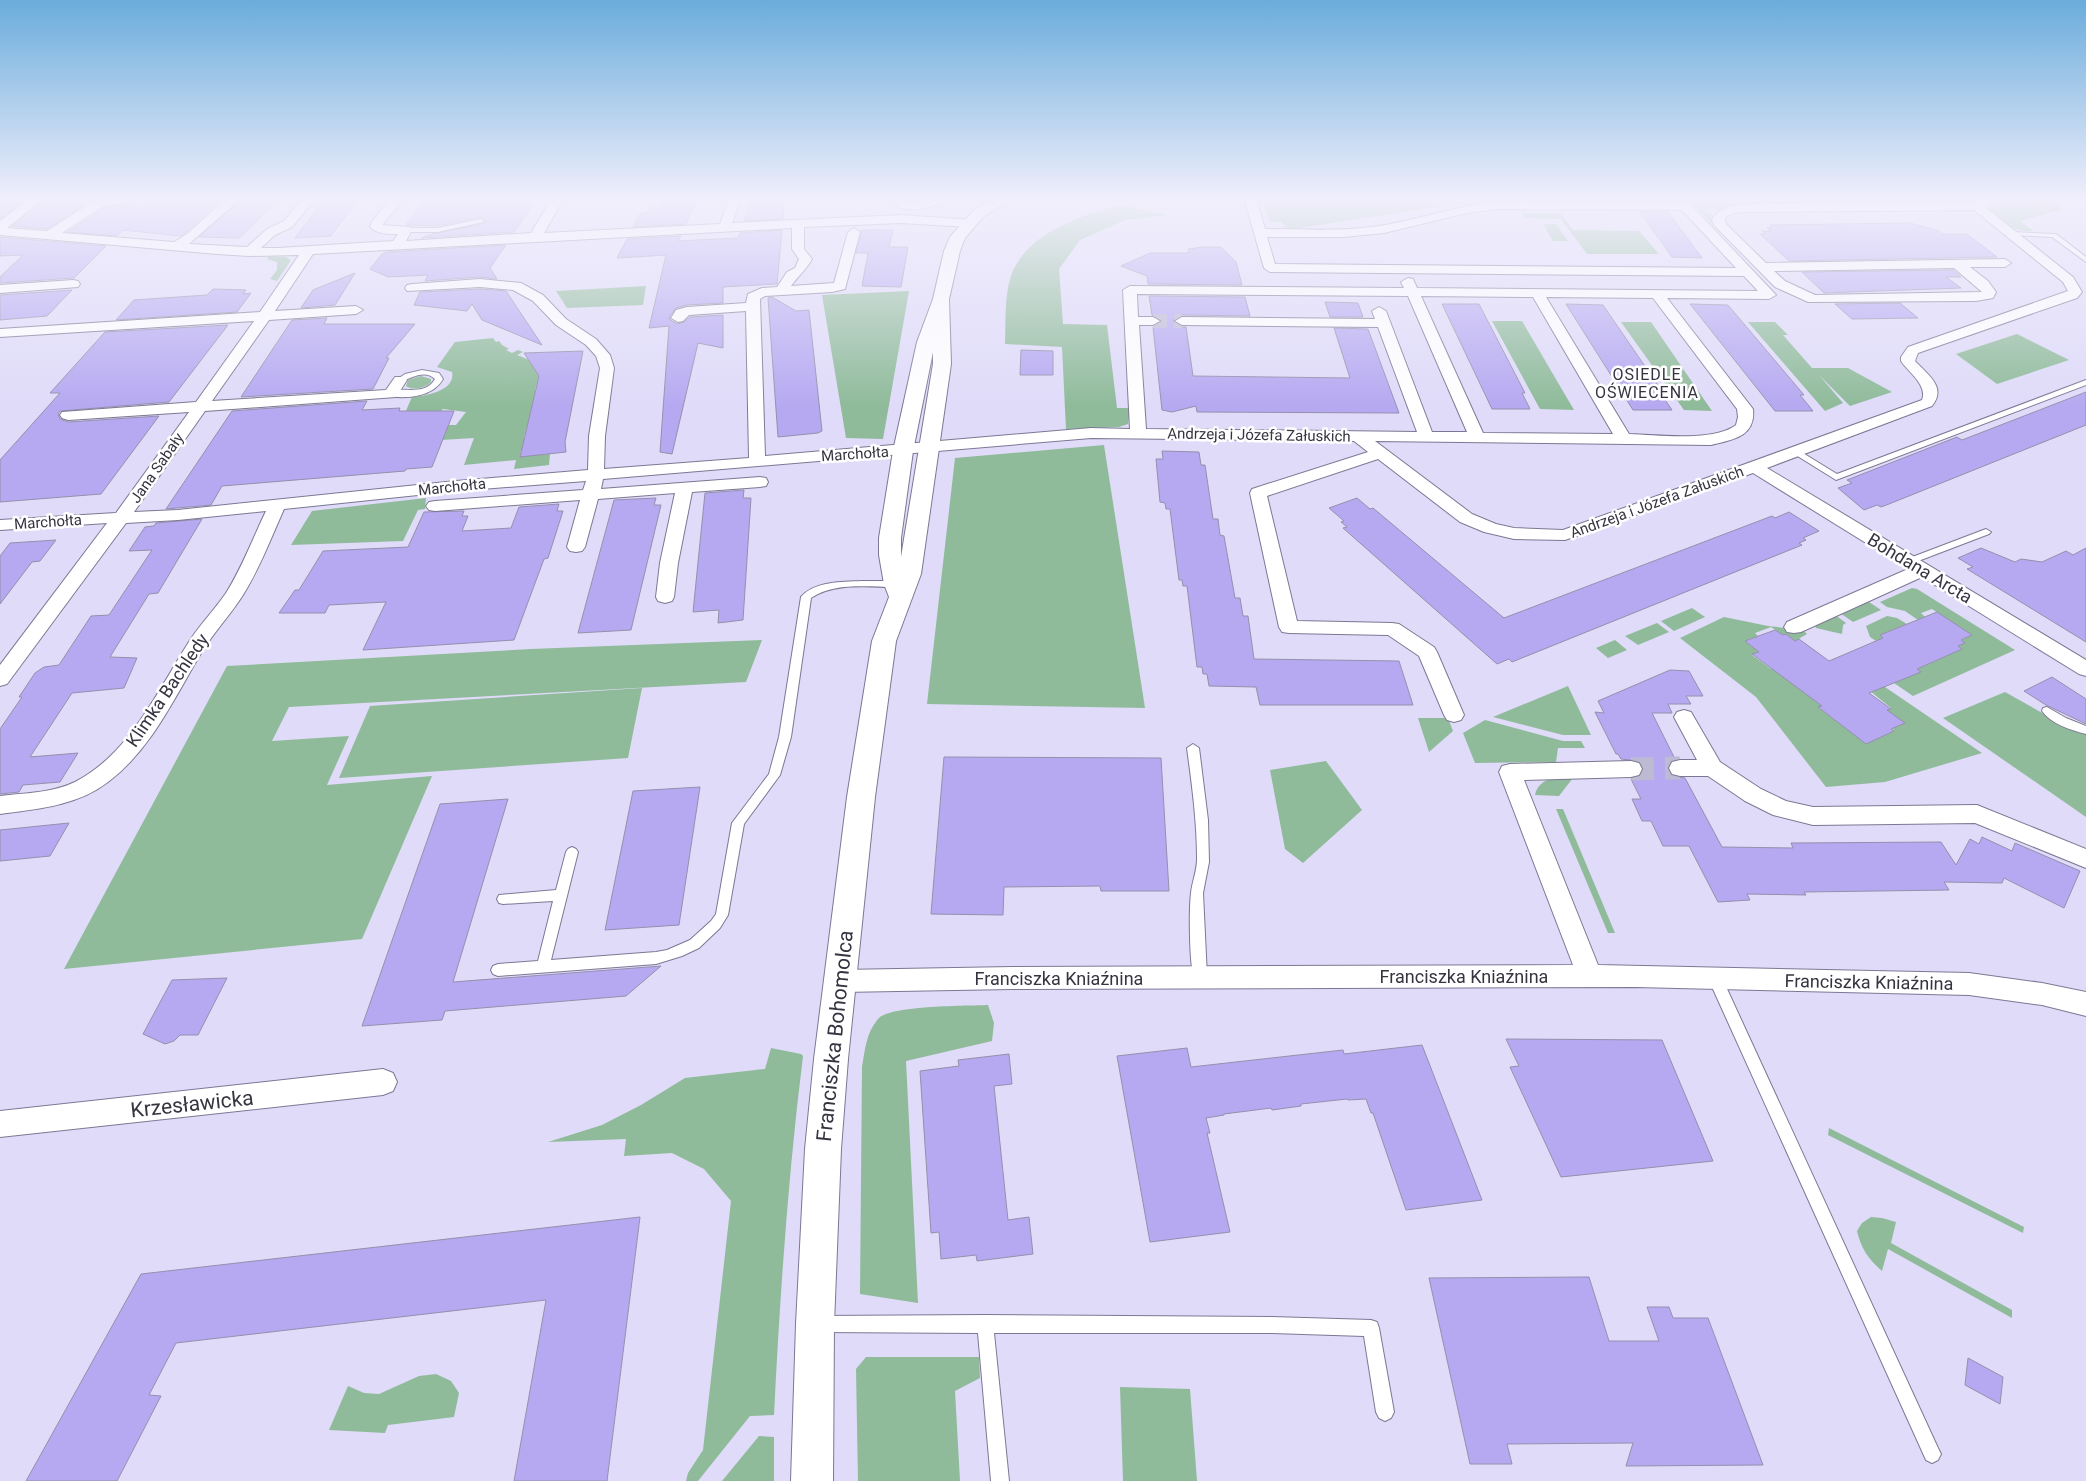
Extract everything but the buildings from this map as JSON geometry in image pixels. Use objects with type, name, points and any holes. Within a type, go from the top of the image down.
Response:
[{"type":"street","name":"Jana Sabały","points":[[0,680],[122,517],[297,267]]},
{"type":"street","points":[[782,290],[792,275],[801,267]]},
{"type":"street","points":[[757,462],[753,297],[757,293],[840,286],[845,267]]},
{"type":"street","name":"Franciszka Bohomolca","points":[[898,590],[890,555],[890,538],[904,451],[926,342],[941,299],[948,267]]},
{"type":"street","points":[[1270,267],[1746,272]]},
{"type":"street","points":[[1138,432],[1130,290],[1768,295],[1742,267]]},
{"type":"street","points":[[1763,267],[1780,284],[1813,299],[1976,297],[1988,295],[1989,292],[1986,287],[1961,267]]},
{"type":"street","name":"Andrzeja i Józefa Załuskich","points":[[929,448],[1053,435],[1138,432],[1358,436],[1466,518],[1485,528],[1536,536],[1565,535],[1868,426],[1927,402],[1931,399],[1932,395],[1930,387],[1908,361],[1908,357],[1913,350],[2072,295],[2075,292],[2068,280],[2053,267]]},
{"type":"street","points":[[1402,269],[1477,437]]},
{"type":"street","points":[[412,288],[480,283],[516,286],[538,298],[561,322],[591,342],[603,355],[607,368],[598,436],[596,475],[576,547]]},
{"type":"street","points":[[0,288],[73,284]]},
{"type":"street","points":[[1372,292],[1426,436]]},
{"type":"street","points":[[1537,293],[1624,440]]},
{"type":"street","points":[[1358,436],[1711,440],[1734,434],[1745,425],[1747,418],[1745,409],[1657,294]]},
{"type":"street","name":"Franciszka Bohomolca","points":[[812,1481],[815,1324],[823,1149],[830,1059],[841,981],[861,797],[884,641],[898,590],[910,574],[942,364],[941,299]]},
{"type":"street","points":[[678,318],[687,311],[781,301],[795,303]]},
{"type":"street","points":[[0,333],[356,310]]},
{"type":"street","points":[[1132,321],[1153,321]]},
{"type":"street","points":[[1182,321],[1384,323]]},
{"type":"street","points":[[68,415],[391,394],[400,380]]},
{"type":"street","points":[[904,451],[929,448]]},
{"type":"street","name":"Marchołta","points":[[0,525],[178,515],[456,486],[904,451]]},
{"type":"street","points":[[1380,453],[1258,492],[1289,627],[1392,629],[1427,652],[1454,715]]},
{"type":"street","points":[[738,483],[739,464]]},
{"type":"street","name":"Bohdana Arcta","points":[[1754,467],[2086,669]]},
{"type":"street","points":[[435,506],[760,482]]},
{"type":"street","points":[[665,597],[669,563],[685,487]]},
{"type":"street","name":"Klimka Bachledy","points":[[0,805],[56,797],[83,787],[110,769],[128,750],[147,726],[197,645],[237,589],[277,506]]},
{"type":"street","points":[[1794,627],[1917,565]]},
{"type":"street","points":[[1684,717],[1712,768],[1753,795],[1781,809],[1813,816],[1977,814],[2086,859]]},
{"type":"street","points":[[1680,768],[1712,768]]},
{"type":"street","points":[[1589,976],[1510,772],[1631,769]]},
{"type":"street","name":"Franciszka Kniaźnina","points":[[841,981],[1200,977],[1589,976],[1715,978],[1969,984],[2042,994],[2086,1004]]},
{"type":"street","name":"Krzesławicka","points":[[0,1124],[383,1082]]},
{"type":"lane","points":[[391,394],[424,391],[434,386],[439,379],[436,375],[424,372],[400,380]]},
{"type":"lane","points":[[1795,452],[1836,477],[2086,382]]},
{"type":"lane","points":[[1917,565],[1986,532]]},
{"type":"lane","points":[[498,970],[656,958],[671,955],[694,946],[715,927],[722,915],[738,822],[774,775],[785,737],[806,597],[812,591],[826,587],[898,590]]},
{"type":"lane","points":[[2047,711],[2062,720],[2086,730]]},
{"type":"lane","points":[[1193,748],[1202,820],[1203,862],[1197,893],[1200,977]]},
{"type":"lane","points":[[544,966],[572,852]]},
{"type":"lane","points":[[504,900],[561,895]]},
{"type":"lane","points":[[1715,978],[1932,1454]]},
{"type":"lane","points":[[985,1323],[1000,1481]]},
{"type":"lane","points":[[815,1324],[1262,1324],[1371,1328],[1385,1412]]},
{"type":"green space","points":[[277,267],[286,267],[277,281],[270,279]]},
{"type":"green space","points":[[1015,267],[1060,267],[1063,324],[1107,325],[1117,408],[1130,408],[1128,424],[1119,427],[1066,429],[1062,347],[1005,344],[1006,301],[1011,276]]},
{"type":"green space","points":[[646,286],[643,305],[567,308],[556,291]]},
{"type":"green space","points":[[909,291],[883,439],[846,438],[822,295]]},
{"type":"green space","points":[[1492,321],[1522,321],[1574,410],[1540,409]]},
{"type":"green space","points":[[1621,322],[1651,322],[1712,411],[1684,410]]},
{"type":"green space","points":[[1748,322],[1775,322],[1788,335],[1783,335],[1812,368],[1848,368],[1892,392],[1850,406],[1819,375],[1843,403],[1825,411]]},
{"type":"green space","points":[[2017,334],[2069,360],[1997,384],[1956,354]]},
{"type":"green space","points":[[493,338],[512,353],[518,350],[523,352],[517,355],[536,365],[541,380],[538,380],[535,390],[536,401],[533,402],[530,413],[531,425],[527,426],[524,437],[525,449],[521,450],[520,456],[550,454],[549,465],[514,469],[516,460],[464,465],[474,438],[392,443],[412,397],[438,391],[449,384],[452,372],[437,367],[455,342]],"holes":[[[443,409],[466,412],[456,425],[449,425],[446,429],[418,424],[428,411],[441,411]]]},
{"type":"green space","points":[[421,376],[431,379],[431,382],[419,388],[406,386],[408,380]]},
{"type":"green space","points":[[1104,445],[1145,708],[927,704],[955,458]]},
{"type":"green space","points":[[426,498],[425,509],[418,510],[403,541],[291,545],[312,511]]},
{"type":"green space","points":[[1912,588],[1917,589],[2015,650],[1913,696],[1891,681],[1921,672],[1917,669],[1962,649],[1958,646],[1964,643],[1961,640],[1972,635],[1932,609],[1921,613],[1925,617],[1918,620],[1905,611],[1887,607],[1880,602]]},
{"type":"green space","points":[[1869,602],[1881,610],[1853,622],[1840,613]]},
{"type":"green space","points":[[1692,608],[1705,617],[1674,631],[1661,621]]},
{"type":"green space","points":[[1835,615],[1846,623],[1843,625],[1842,634],[1816,628],[1815,625]]},
{"type":"green space","points":[[1887,616],[1897,618],[1907,624],[1880,635],[1884,638],[1876,641],[1870,637],[1866,626]]},
{"type":"green space","points":[[1724,617],[1768,626],[1803,630],[1807,634],[1795,641],[1786,634],[1783,635],[1771,627],[1755,633],[1758,636],[1745,641],[1759,652],[1752,655],[1771,669],[1776,667],[1822,706],[1819,708],[1866,743],[1894,731],[1887,710],[1891,708],[1870,691],[1882,685],[1982,753],[1885,782],[1826,787],[1756,697],[1680,638]]},
{"type":"green space","points":[[1657,623],[1669,632],[1638,645],[1625,636]]},
{"type":"green space","points":[[762,640],[746,682],[289,707],[272,741],[349,736],[327,785],[432,776],[362,939],[64,969],[227,666],[531,649]]},
{"type":"green space","points":[[1615,640],[1627,650],[1608,658],[1596,648]]},
{"type":"green space","points":[[1568,686],[1591,735],[1563,735],[1493,717]]},
{"type":"green space","points":[[642,688],[628,758],[339,778],[370,706]]},
{"type":"green space","points":[[2005,692],[2071,729],[2086,734],[2086,817],[1943,718]]},
{"type":"green space","points":[[1418,718],[1448,718],[1453,731],[1429,752]]},
{"type":"green space","points":[[1485,720],[1563,741],[1581,741],[1585,748],[1558,748],[1556,762],[1475,763],[1463,733]]},
{"type":"green space","points":[[1326,761],[1362,810],[1303,863],[1285,849],[1270,770]]},
{"type":"green space","points":[[1576,774],[1559,796],[1535,795],[1541,784],[1551,778]]},
{"type":"green space","points":[[1556,809],[1563,809],[1615,933],[1608,933]]},
{"type":"green space","points":[[988,1005],[994,1023],[992,1041],[906,1061],[918,1303],[860,1294],[862,1067],[871,1030],[878,1019],[885,1014],[897,1011],[930,1007]]},
{"type":"green space","points":[[771,1048],[803,1056],[785,1236],[774,1415],[750,1416],[698,1481],[686,1481],[688,1473],[703,1450],[731,1201],[704,1169],[672,1153],[624,1156],[626,1139],[548,1142],[602,1125],[641,1105],[685,1078],[765,1069]]},
{"type":"green space","points":[[1829,1128],[2024,1227],[2023,1233],[1828,1135]]},
{"type":"green space","points":[[1871,1217],[1896,1222],[1891,1243],[2012,1310],[2012,1318],[1888,1249],[1882,1271],[1866,1253],[1857,1231],[1862,1223]]},
{"type":"green space","points":[[866,1357],[979,1357],[980,1378],[955,1391],[960,1481],[858,1481],[856,1369]]},
{"type":"green space","points":[[436,1374],[451,1381],[459,1393],[454,1417],[388,1425],[385,1433],[329,1430],[348,1386],[364,1393],[379,1394],[419,1376]]},
{"type":"green space","points":[[1120,1387],[1190,1389],[1197,1481],[1123,1481]]},
{"type":"green space","points":[[759,1436],[774,1437],[774,1481],[722,1481]]},
{"type":"tunnel","points":[[1153,321],[1182,321]]},
{"type":"tunnel","points":[[1631,769],[1680,768]]},
{"type":"district","name":"OSIEDLE OŚWIECENIA","points":[[1647,383]]}]
